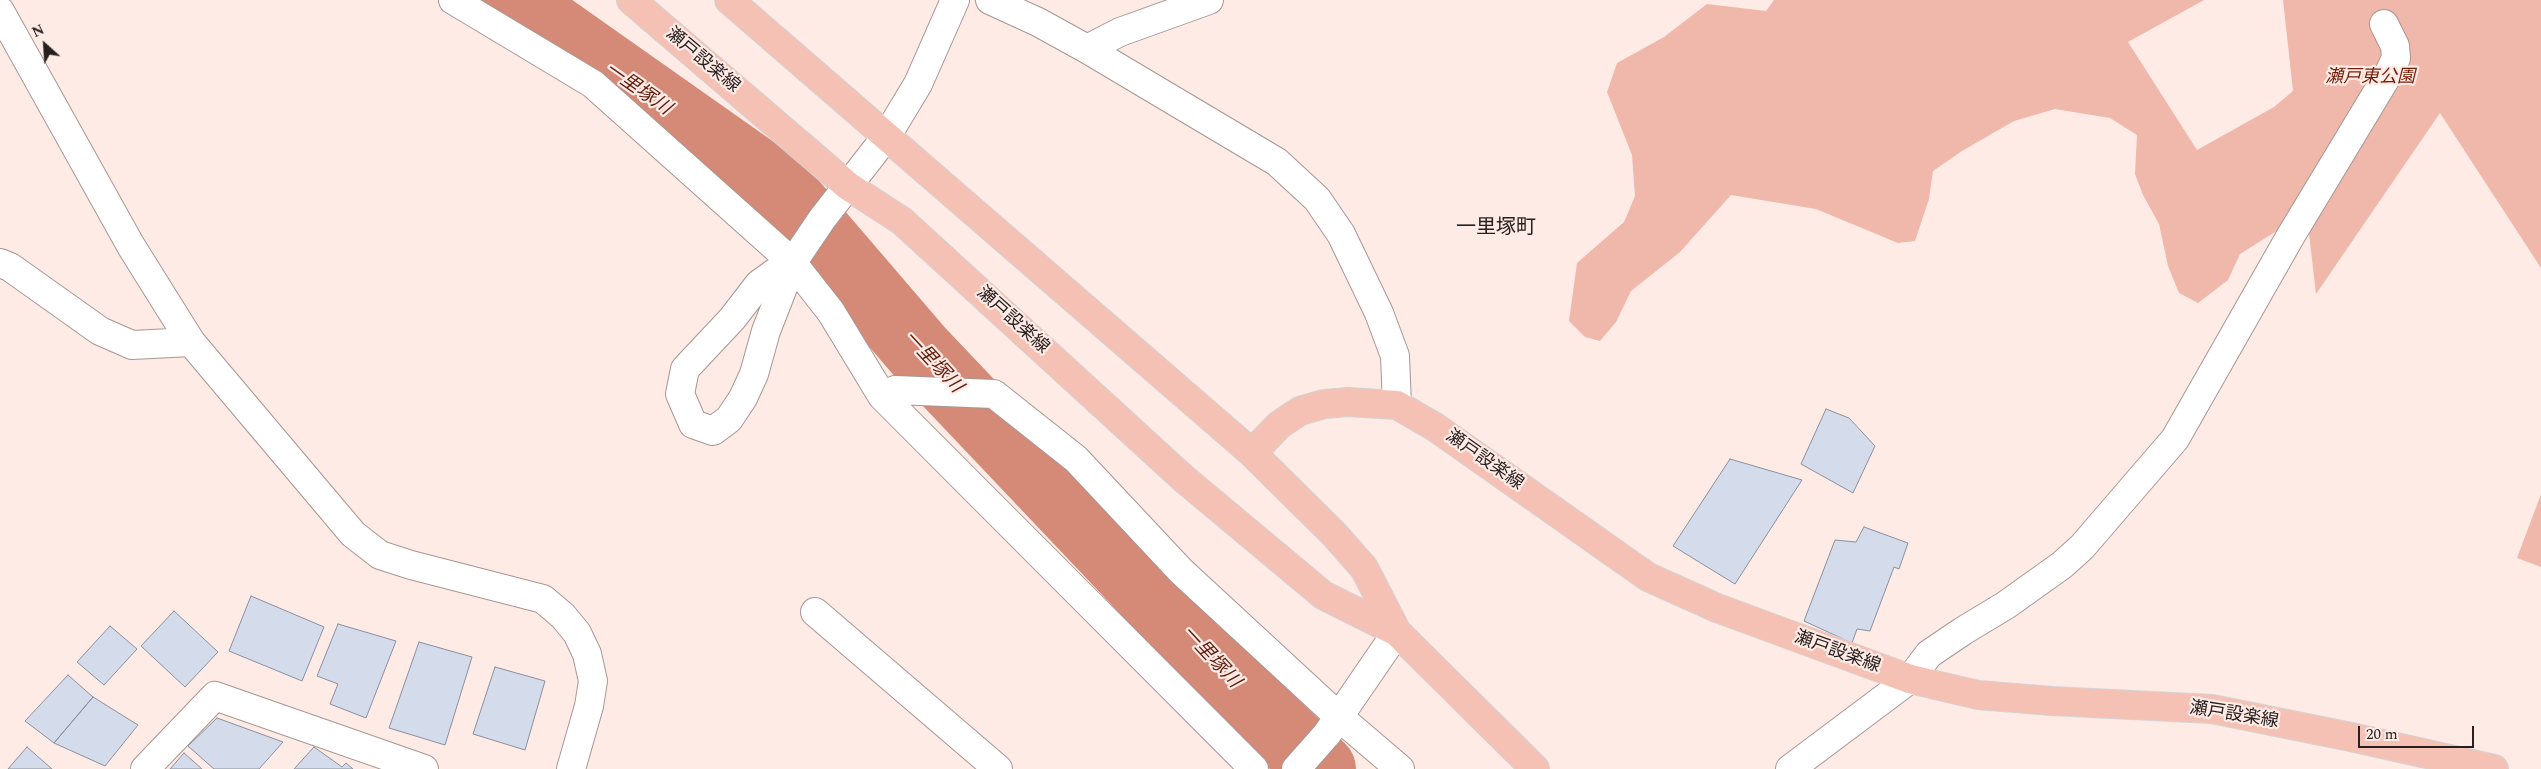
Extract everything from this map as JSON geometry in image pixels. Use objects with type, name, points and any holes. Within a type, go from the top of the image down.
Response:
[{"type":"main road","name":"瀬戸設楽線","points":[[631,0],[848,186],[902,221],[1183,478],[1323,596],[1397,632]]},
{"type":"main road","name":"瀬戸設楽線","points":[[729,0],[1252,453],[1334,534],[1364,568],[1397,632],[1535,769]]},
{"type":"main road","name":"瀬戸設楽線","points":[[1252,453],[1280,426],[1300,411],[1324,404],[1348,402],[1397,405],[1435,427],[1648,577],[1717,608],[1910,680],[1978,695],[2062,702],[2212,708],[2351,736],[2494,769]]},
{"type":"street","points":[[453,0],[593,84],[794,258],[889,393],[1254,769]]},
{"type":"street","points":[[794,258],[759,284],[732,319],[685,370],[680,394],[693,424],[713,431],[729,419],[743,398],[754,374],[766,332],[794,258],[886,137],[918,84],[955,0]]},
{"type":"street","points":[[990,0],[1038,22],[1087,49],[1277,162],[1316,199],[1341,234],[1379,313],[1395,356],[1397,405]]},
{"type":"street","points":[[1087,49],[1120,32],[1209,0]]},
{"type":"street","points":[[3,24],[131,246],[191,342],[352,534],[380,555],[411,566],[543,598],[563,616],[580,640],[587,654],[593,681],[589,706],[570,769]]},
{"type":"street","points":[[1790,769],[1910,680],[1929,654],[2006,605],[2062,565],[2082,547],[2175,439],[2290,237],[2390,73],[2396,58],[2384,24]]},
{"type":"street","points":[[0,263],[10,267],[100,331],[132,345],[191,342]]},
{"type":"street","points":[[889,393],[994,394],[1076,459],[1181,571],[1333,726],[1400,769]]},
{"type":"street","points":[[814,612],[998,769]]},
{"type":"street","points":[[1296,769],[1333,726],[1397,632]]},
{"type":"street","points":[[146,769],[215,696],[424,769]]},
{"type":"green space","name":"瀬戸東公園","points":[[1774,0],[2204,0],[2128,42],[2197,150],[2274,107],[2293,91],[2283,0],[2541,0],[2541,268],[2440,113],[2316,294],[2304,190],[2286,225],[2240,254],[2228,280],[2198,303],[2179,293],[2168,266],[2159,224],[2143,195],[2135,174],[2137,135],[2110,118],[2055,109],[2014,121],[1962,151],[1933,171],[1929,199],[1915,241],[1898,243],[1816,209],[1731,195],[1680,252],[1631,291],[1616,322],[1600,341],[1585,337],[1569,321],[1577,263],[1624,222],[1635,196],[1632,155],[1607,92],[1617,63],[1664,37],[1707,4],[1766,11]]},
{"type":"green space","points":[[2541,494],[2541,567],[2517,558]]},
{"type":"building","points":[[1826,409],[1849,418],[1875,446],[1853,493],[1801,464]]},
{"type":"building","points":[[1730,459],[1802,480],[1735,584],[1673,546]]},
{"type":"building","points":[[1864,527],[1908,543],[1899,569],[1894,567],[1870,631],[1857,629],[1852,643],[1804,621],[1835,540],[1856,542]]},
{"type":"building","points":[[251,596],[324,627],[302,681],[229,651]]},
{"type":"building","points":[[174,611],[218,652],[185,687],[141,646]]},
{"type":"building","points":[[338,624],[396,641],[366,718],[330,704],[338,684],[317,676]]},
{"type":"building","points":[[110,626],[137,649],[104,685],[77,662]]},
{"type":"building","points":[[419,642],[472,657],[445,745],[389,728]]},
{"type":"building","points":[[495,667],[545,681],[525,750],[473,734]]},
{"type":"building","points":[[68,675],[93,697],[54,743],[25,721]]},
{"type":"building","points":[[93,697],[138,725],[105,766],[54,743]]},
{"type":"building","points":[[217,718],[283,742],[259,769],[214,769],[188,746]]},
{"type":"building","points":[[27,747],[52,769],[8,769]]},
{"type":"building","points":[[314,747],[342,767],[346,763],[353,769],[294,769]]},
{"type":"building","points":[[184,753],[202,769],[170,769]]},
{"type":"waterway","name":"一里塚川","points":[[508,0],[547,25],[780,189],[919,351],[1268,719],[1321,769]]},
{"type":"district","name":"一里塚町","points":[[1496,229]]}]
